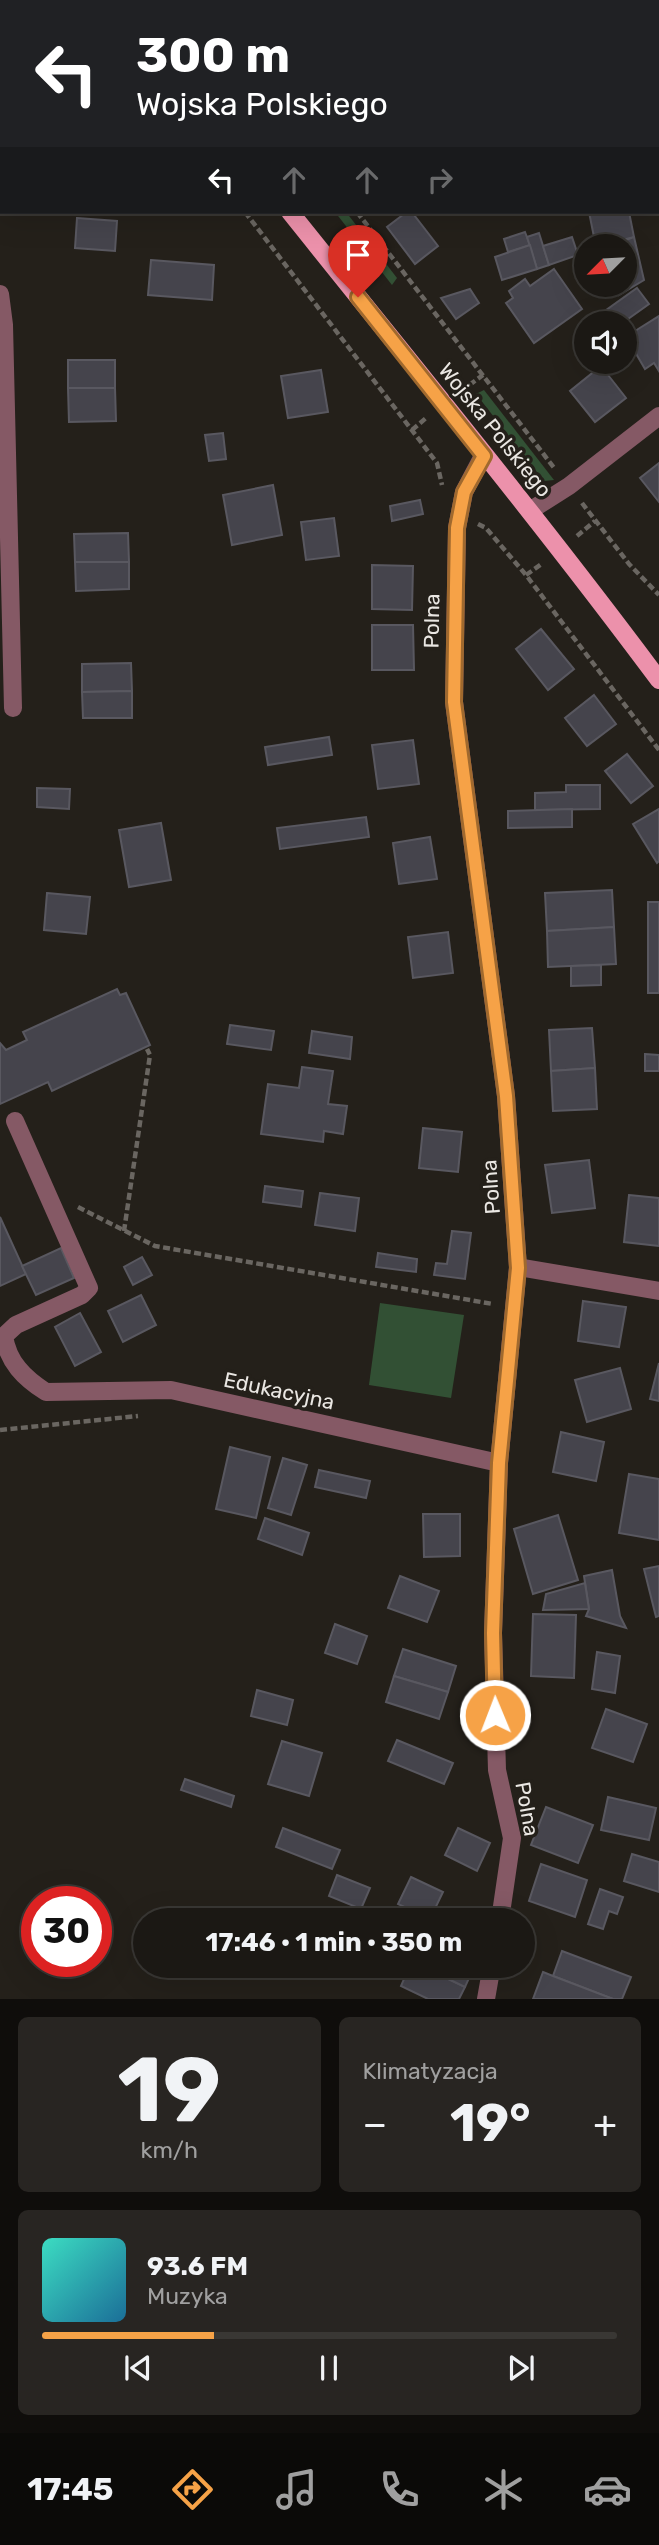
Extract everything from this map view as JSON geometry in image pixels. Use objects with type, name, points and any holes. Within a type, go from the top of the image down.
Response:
[{"type":"main road","name":"Wojska Polskiego","points":[[292,214],[484,456],[531,510],[659,680]]},
{"type":"street","points":[[0,294],[4,325],[13,708]]},
{"type":"street","points":[[531,510],[569,486],[659,416]]},
{"type":"street","name":"Polna","points":[[484,456],[464,492],[460,512],[454,702],[504,1083],[514,1180],[518,1268],[499,1463],[493,1633],[497,1770],[512,1838],[502,1908]]},
{"type":"street","points":[[15,1121],[46,1190]]},
{"type":"street","name":"Edukacyjna","points":[[46,1190],[89,1288],[82,1295],[16,1325],[4,1336],[11,1360],[30,1382],[46,1392],[171,1390],[499,1463]]},
{"type":"street","points":[[518,1268],[659,1290]]},
{"type":"street","points":[[486,1999],[490,1978]]},
{"type":"path","points":[[247,214],[437,463],[444,499],[471,523],[486,528],[526,575],[659,750]]},
{"type":"path","points":[[359,214],[629,564],[659,596]]},
{"type":"path","points":[[124,1231],[150,1055],[147,1049]]},
{"type":"path","points":[[46,1190],[155,1246],[500,1305]]},
{"type":"path","points":[[0,1430],[150,1415]]},
{"type":"green space","points":[[337,214],[348,214],[397,278],[392,285]]},
{"type":"green space","points":[[484,390],[554,480],[544,481],[476,394]]},
{"type":"green space","points":[[380,1303],[464,1315],[451,1398],[369,1385]]},
{"type":"building","points":[[404,214],[414,215],[438,246],[415,264],[387,227]]},
{"type":"building","points":[[589,214],[629,214],[633,234],[593,234]]},
{"type":"building","points":[[77,218],[117,221],[115,251],[75,248]]},
{"type":"building","points":[[525,232],[530,245],[508,252],[504,239]]},
{"type":"building","points":[[539,233],[549,265],[537,269],[527,237]]},
{"type":"building","points":[[572,237],[574,256],[549,265],[543,246]]},
{"type":"building","points":[[530,245],[537,269],[502,280],[495,257]]},
{"type":"building","points":[[637,250],[644,280],[637,284]]},
{"type":"building","points":[[151,260],[214,265],[212,300],[148,295]]},
{"type":"building","points":[[554,269],[582,309],[574,311],[574,315],[534,343],[506,303],[513,298],[509,291],[525,279],[530,286]]},
{"type":"building","points":[[637,288],[649,304],[637,313],[605,311],[623,298],[637,298]]},
{"type":"building","points":[[470,289],[479,303],[456,319],[441,298]]},
{"type":"building","points":[[659,316],[659,371],[654,363],[645,369],[637,355],[637,330]]},
{"type":"building","points":[[68,360],[115,360],[115,388],[68,388]]},
{"type":"building","points":[[321,370],[328,412],[288,418],[281,376]]},
{"type":"building","points":[[591,374],[607,374],[626,398],[595,422],[570,391]]},
{"type":"building","points":[[68,388],[115,388],[116,421],[69,422]]},
{"type":"building","points":[[223,433],[226,459],[209,461],[205,435]]},
{"type":"building","points":[[659,463],[659,502],[640,478]]},
{"type":"building","points":[[273,485],[282,535],[232,545],[223,495]]},
{"type":"building","points":[[420,500],[423,514],[392,521],[390,506]]},
{"type":"building","points":[[334,518],[339,556],[306,560],[301,522]]},
{"type":"building","points":[[128,533],[129,562],[75,562],[74,534]]},
{"type":"building","points":[[75,562],[129,562],[129,589],[76,591]]},
{"type":"building","points":[[372,565],[413,566],[412,610],[372,609]]},
{"type":"building","points":[[372,625],[413,625],[414,670],[372,670]]},
{"type":"building","points":[[541,629],[574,669],[548,690],[516,649]]},
{"type":"building","points":[[131,663],[132,691],[82,692],[82,664]]},
{"type":"building","points":[[132,691],[132,718],[83,718],[82,692]]},
{"type":"building","points":[[594,695],[616,724],[587,746],[565,718]]},
{"type":"building","points":[[329,737],[332,755],[268,765],[265,747]]},
{"type":"building","points":[[413,740],[419,784],[378,789],[372,745]]},
{"type":"building","points":[[627,754],[653,786],[631,803],[605,771]]},
{"type":"building","points":[[566,785],[600,785],[600,809],[535,810],[535,793],[566,792]]},
{"type":"building","points":[[37,788],[70,789],[69,809],[37,807]]},
{"type":"building","points":[[572,809],[572,827],[508,828],[508,811]]},
{"type":"building","points":[[659,809],[659,861],[657,863],[633,824]]},
{"type":"building","points":[[366,817],[369,837],[280,849],[277,828]]},
{"type":"building","points":[[161,823],[171,880],[129,887],[119,830]]},
{"type":"building","points":[[430,837],[437,879],[399,884],[393,843]]},
{"type":"building","points":[[612,890],[614,927],[547,931],[545,893]]},
{"type":"building","points":[[47,893],[90,897],[86,934],[44,930]]},
{"type":"building","points":[[648,902],[659,902],[659,993],[648,993]]},
{"type":"building","points":[[614,927],[616,964],[548,967],[547,931]]},
{"type":"building","points":[[448,932],[453,973],[413,978],[408,937]]},
{"type":"building","points":[[601,965],[601,985],[571,986],[571,966]]},
{"type":"building","points":[[117,989],[120,995],[126,993],[150,1045],[52,1091],[48,1082],[0,1104],[0,1043],[6,1050],[27,1040],[23,1032]]},
{"type":"building","points":[[230,1025],[274,1031],[271,1050],[227,1044]]},
{"type":"building","points":[[592,1028],[595,1068],[551,1071],[549,1030]]},
{"type":"building","points":[[312,1031],[352,1037],[350,1059],[309,1053]]},
{"type":"building","points":[[645,1054],[659,1055],[659,1071],[645,1071]]},
{"type":"building","points":[[302,1067],[333,1071],[328,1104],[347,1106],[343,1134],[324,1131],[323,1142],[261,1134],[268,1084],[299,1088]]},
{"type":"building","points":[[595,1068],[597,1109],[553,1111],[551,1071]]},
{"type":"building","points":[[423,1128],[462,1132],[458,1172],[419,1168]]},
{"type":"building","points":[[589,1160],[595,1208],[552,1213],[545,1165]]},
{"type":"building","points":[[265,1186],[303,1191],[301,1207],[263,1202]]},
{"type":"building","points":[[320,1193],[359,1198],[355,1231],[315,1225]]},
{"type":"building","points":[[629,1195],[659,1198],[659,1246],[624,1242]]},
{"type":"building","points":[[0,1217],[26,1274],[0,1286]]},
{"type":"building","points":[[452,1231],[471,1233],[465,1279],[434,1275],[436,1263],[447,1264]]},
{"type":"building","points":[[61,1248],[74,1278],[36,1295],[22,1266]]},
{"type":"building","points":[[378,1253],[417,1259],[416,1272],[376,1267]]},
{"type":"building","points":[[142,1257],[152,1275],[133,1285],[124,1267]]},
{"type":"building","points":[[141,1295],[156,1325],[123,1342],[108,1311]]},
{"type":"building","points":[[583,1301],[626,1307],[619,1347],[578,1341]]},
{"type":"building","points":[[80,1313],[101,1352],[75,1366],[55,1327]]},
{"type":"building","points":[[659,1363],[659,1401],[650,1399]]},
{"type":"building","points":[[620,1368],[631,1409],[587,1422],[575,1380]]},
{"type":"building","points":[[561,1432],[604,1442],[596,1481],[553,1472]]},
{"type":"building","points":[[230,1447],[270,1457],[256,1518],[216,1509]]},
{"type":"building","points":[[283,1458],[307,1465],[291,1515],[268,1508]]},
{"type":"building","points":[[319,1470],[370,1481],[366,1498],[315,1487]]},
{"type":"building","points":[[629,1474],[659,1479],[659,1540],[619,1533]]},
{"type":"building","points":[[423,1514],[460,1514],[460,1556],[424,1557]]},
{"type":"building","points":[[558,1515],[578,1580],[533,1594],[514,1529]]},
{"type":"building","points":[[265,1518],[309,1533],[302,1555],[258,1539]]},
{"type":"building","points":[[659,1566],[659,1616],[656,1617],[644,1569]]},
{"type":"building","points":[[612,1570],[620,1616],[626,1628],[586,1616],[589,1609],[584,1576]]},
{"type":"building","points":[[400,1576],[439,1591],[427,1622],[388,1608]]},
{"type":"building","points":[[585,1583],[589,1609],[543,1610],[546,1594]]},
{"type":"building","points":[[533,1614],[576,1615],[574,1678],[531,1676]]},
{"type":"building","points":[[335,1624],[367,1636],[357,1664],[325,1653]]},
{"type":"building","points":[[403,1649],[456,1666],[448,1692],[394,1676]]},
{"type":"building","points":[[597,1652],[620,1656],[615,1693],[592,1689]]},
{"type":"building","points":[[394,1676],[448,1692],[439,1719],[386,1702]]},
{"type":"building","points":[[257,1690],[293,1700],[287,1725],[251,1716]]},
{"type":"building","points":[[606,1709],[647,1724],[633,1762],[592,1748]]},
{"type":"building","points":[[397,1740],[453,1763],[444,1784],[388,1761]]},
{"type":"building","points":[[282,1741],[322,1753],[309,1796],[268,1784]]},
{"type":"building","points":[[185,1779],[234,1796],[231,1807],[181,1790]]},
{"type":"building","points":[[608,1797],[656,1808],[649,1840],[601,1830]]},
{"type":"building","points":[[546,1807],[593,1825],[578,1863],[531,1845]]},
{"type":"building","points":[[283,1828],[340,1850],[332,1869],[276,1847]]},
{"type":"building","points":[[458,1828],[490,1843],[477,1871],[445,1855]]},
{"type":"building","points":[[632,1854],[659,1862],[659,1892],[624,1881]]},
{"type":"building","points":[[541,1864],[587,1880],[575,1917],[529,1901]]},
{"type":"building","points":[[337,1875],[370,1888],[361,1908],[329,1896]]},
{"type":"building","points":[[411,1877],[443,1892],[435,1908],[407,1908],[398,1904]]},
{"type":"building","points":[[600,1889],[623,1897],[617,1914],[609,1911],[603,1929],[588,1924]]},
{"type":"building","points":[[562,1951],[631,1977],[622,1999],[613,1999],[553,1976]]},
{"type":"building","points":[[543,1972],[553,1976],[613,1999],[533,1999]]},
{"type":"building","points":[[404,1978],[446,1978],[465,1987],[459,1999],[428,1999],[401,1986]]},
{"type":"building","points":[[446,1978],[469,1978],[465,1987]]},
{"type":"route","points":[[358,297],[484,456],[464,492],[457,528],[454,702],[496,1007],[514,1180],[518,1268],[499,1463],[493,1633],[495,1715]]}]
